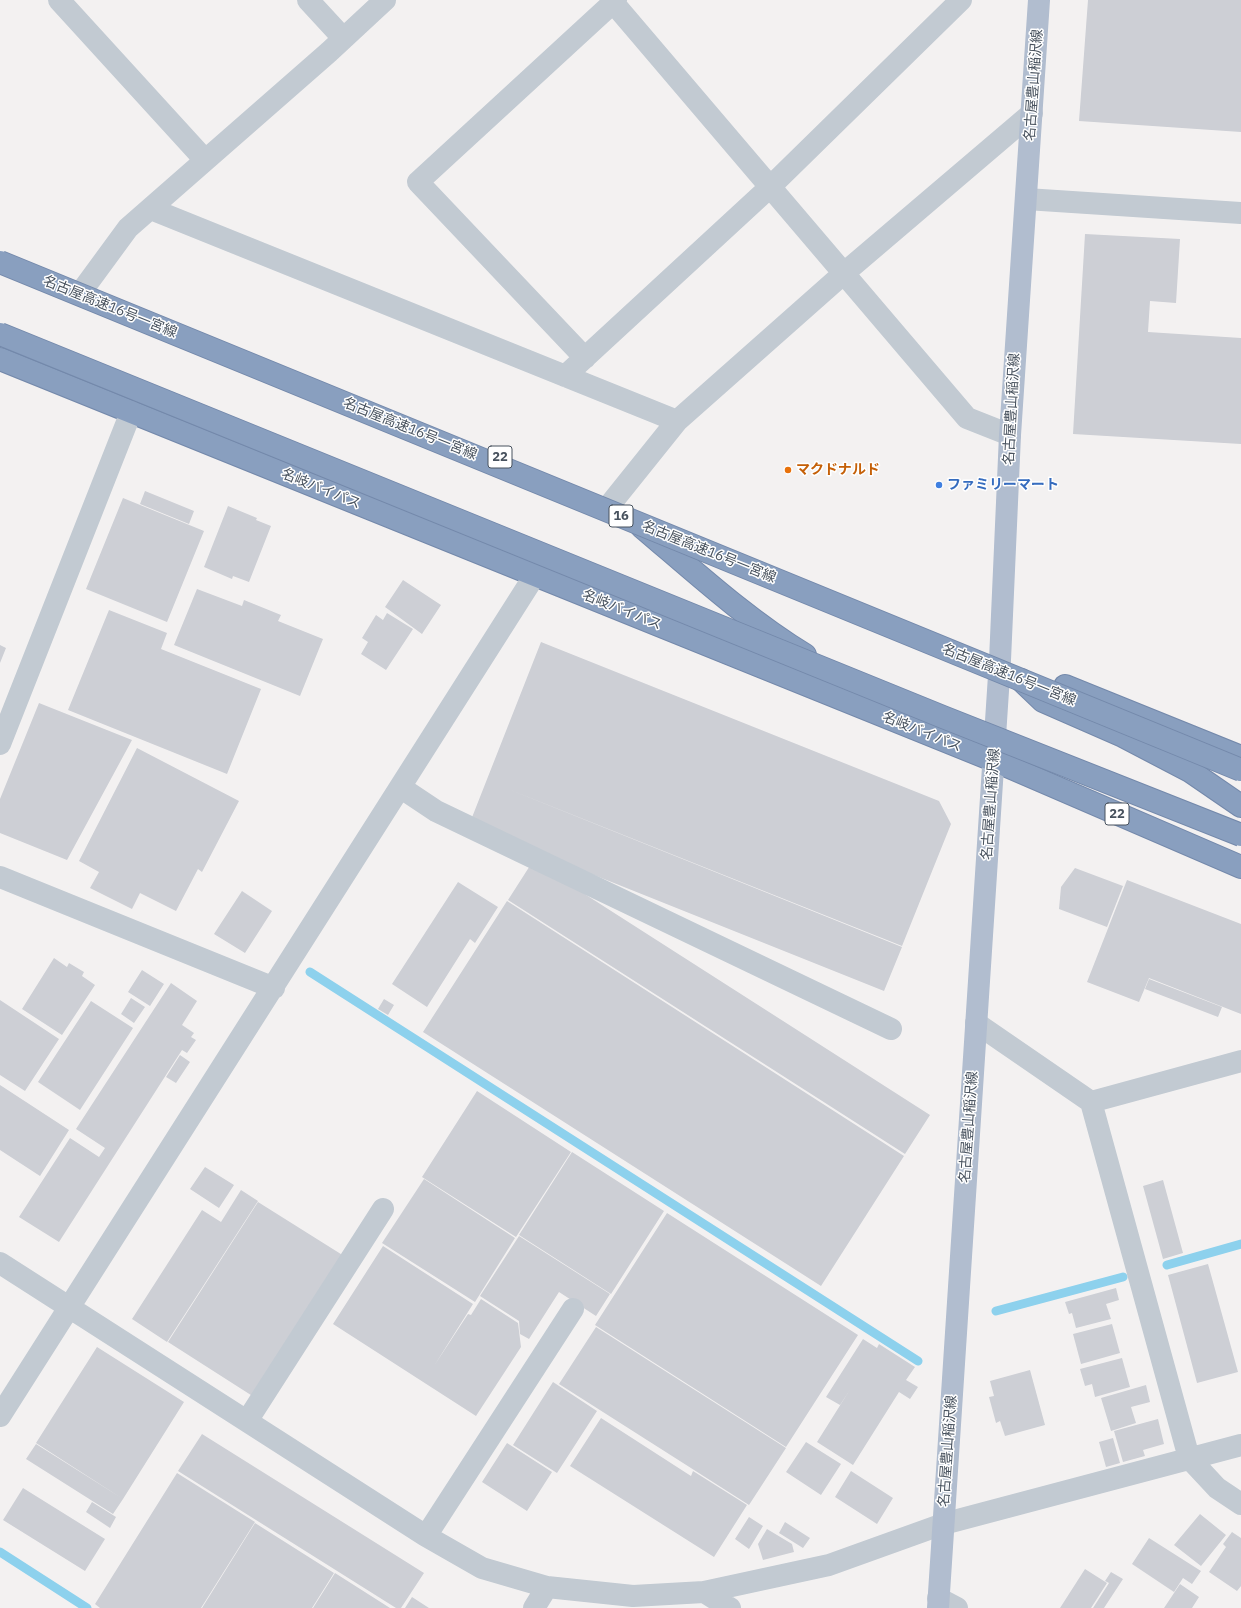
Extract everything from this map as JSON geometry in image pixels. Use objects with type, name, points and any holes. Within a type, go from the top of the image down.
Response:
[{"type":"highway","name":"22","points":[[0,254],[1241,757]]},
{"type":"highway","name":"名古屋高速16号一宮線","points":[[0,262],[1241,770]]},
{"type":"highway","points":[[0,334],[936,714],[1241,835]]},
{"type":"highway","points":[[0,348],[40,376]]},
{"type":"highway","name":"名岐バイパス","points":[[0,359],[994,760],[1241,867]]},
{"type":"highway","points":[[612,502],[728,599],[783,642],[874,697],[955,736],[994,760]]},
{"type":"highway","points":[[1000,660],[1043,701],[1130,739],[1190,771],[1241,806]]},
{"type":"main road","name":"名古屋豊山稲沢線","points":[[938,1603],[994,760],[1010,435],[1039,0]]},
{"type":"street","points":[[59,0],[205,160]]},
{"type":"street","points":[[308,0],[343,38]]},
{"type":"street","points":[[84,288],[128,228],[385,0]]},
{"type":"street","points":[[565,376],[770,187],[961,0]]},
{"type":"street","points":[[585,358],[418,182],[613,1],[843,274],[967,418],[1010,435]]},
{"type":"street","points":[[612,502],[677,421],[843,274],[1032,113]]},
{"type":"street","points":[[1026,200],[1241,213]]},
{"type":"street","points":[[151,209],[677,421]]},
{"type":"street","points":[[0,744],[131,412]]},
{"type":"street","points":[[0,1416],[274,988],[534,575]]},
{"type":"street","points":[[400,788],[436,811],[891,1029]]},
{"type":"street","points":[[0,878],[274,988]]},
{"type":"street","points":[[976,1023],[1091,1102],[1189,1458],[1217,1488],[1241,1504]]},
{"type":"street","points":[[1091,1102],[1241,1061]]},
{"type":"street","points":[[247,1421],[383,1209]]},
{"type":"street","points":[[0,1263],[426,1536],[482,1568],[547,1587],[633,1596],[704,1592],[829,1565],[943,1524],[1241,1445]]},
{"type":"street","points":[[426,1536],[573,1309]]},
{"type":"street","points":[[534,1608],[547,1587]]},
{"type":"street","points":[[704,1592],[730,1608]]},
{"type":"street","points":[[938,1603],[957,1608]]},
{"type":"building","points":[[1088,0],[1241,0],[1241,132],[1079,121]]},
{"type":"building","points":[[1085,234],[1180,239],[1176,303],[1150,301],[1148,332],[1241,338],[1241,444],[1073,434]]},
{"type":"building","points":[[145,491],[194,511],[189,524],[140,504]]},
{"type":"building","points":[[123,498],[204,531],[167,622],[86,589]]},
{"type":"building","points":[[228,506],[257,518],[256,520],[271,526],[249,582],[233,576],[232,579],[204,567]]},
{"type":"building","points":[[403,580],[441,605],[422,634],[385,607]]},
{"type":"building","points":[[197,589],[242,606],[244,600],[281,615],[278,621],[323,639],[300,696],[174,645]]},
{"type":"building","points":[[109,610],[167,633],[161,649],[261,689],[227,774],[68,710]]},
{"type":"building","points":[[387,613],[413,629],[386,670],[361,654],[368,642],[362,638],[376,615],[383,620]]},
{"type":"building","points":[[541,642],[939,801],[951,824],[902,946],[503,787],[902,947],[884,991],[469,825]]},
{"type":"building","points":[[0,645],[6,648],[0,663]]},
{"type":"building","points":[[39,703],[132,740],[67,860],[0,833],[0,799]]},
{"type":"building","points":[[137,748],[239,801],[202,872],[198,869],[176,911],[140,893],[132,909],[90,888],[99,872],[79,861]]},
{"type":"building","points":[[533,861],[930,1115],[905,1154],[508,900]]},
{"type":"building","points":[[1075,868],[1123,886],[1107,927],[1059,909],[1061,887]]},
{"type":"building","points":[[1127,880],[1241,924],[1241,1014],[1149,978],[1139,1002],[1087,982]]},
{"type":"building","points":[[458,882],[498,907],[475,943],[470,939],[427,1007],[392,984]]},
{"type":"building","points":[[242,891],[272,911],[245,953],[214,934]]},
{"type":"building","points":[[507,901],[904,1156],[821,1286],[423,1032]]},
{"type":"building","points":[[54,958],[67,967],[69,963],[84,972],[82,976],[95,985],[62,1035],[22,1009]]},
{"type":"building","points":[[142,970],[164,984],[150,1006],[128,992]]},
{"type":"building","points":[[1149,979],[1222,1007],[1218,1017],[1145,989]]},
{"type":"building","points":[[171,983],[197,1001],[182,1025],[194,1033],[191,1037],[196,1040],[187,1053],[182,1050],[59,1242],[19,1217],[70,1138],[99,1157],[105,1148],[76,1129]]},
{"type":"building","points":[[131,998],[145,1007],[134,1023],[121,1014]]},
{"type":"building","points":[[384,999],[394,1005],[388,1015],[378,1009]]},
{"type":"building","points":[[0,1000],[59,1039],[25,1091],[0,1075]]},
{"type":"building","points":[[91,1001],[133,1028],[80,1110],[38,1082]]},
{"type":"building","points":[[180,1055],[190,1062],[176,1083],[166,1077]]},
{"type":"building","points":[[0,1085],[69,1130],[40,1176],[0,1150]]},
{"type":"building","points":[[477,1091],[571,1152],[516,1237],[422,1177]]},
{"type":"building","points":[[572,1152],[664,1211],[611,1294],[519,1235]]},
{"type":"building","points":[[205,1167],[234,1185],[219,1208],[190,1189]]},
{"type":"building","points":[[424,1179],[515,1238],[475,1302],[382,1243]]},
{"type":"building","points":[[1163,1180],[1183,1253],[1163,1259],[1143,1186]]},
{"type":"building","points":[[241,1190],[258,1201],[167,1342],[132,1319],[202,1210],[221,1222]]},
{"type":"building","points":[[258,1202],[344,1256],[254,1397],[168,1342]]},
{"type":"building","points":[[667,1213],[858,1335],[786,1447],[595,1325]]},
{"type":"building","points":[[519,1236],[610,1294],[596,1316],[559,1292],[529,1339],[520,1334],[519,1321],[480,1296]]},
{"type":"building","points":[[383,1246],[473,1304],[434,1366],[468,1314],[471,1315],[481,1299],[518,1323],[521,1347],[476,1416],[333,1324]]},
{"type":"building","points":[[1208,1264],[1238,1372],[1197,1383],[1168,1275]]},
{"type":"building","points":[[1116,1288],[1119,1300],[1106,1304],[1111,1319],[1076,1328],[1072,1313],[1069,1314],[1065,1302]]},
{"type":"building","points":[[1112,1324],[1120,1353],[1081,1364],[1073,1334]]},
{"type":"building","points":[[596,1327],[786,1448],[749,1505],[559,1384]]},
{"type":"building","points":[[863,1339],[877,1348],[879,1344],[915,1367],[906,1380],[918,1387],[910,1399],[899,1392],[853,1465],[817,1442],[851,1388],[840,1405],[826,1397]]},
{"type":"building","points":[[97,1347],[184,1402],[123,1499],[36,1443]]},
{"type":"building","points":[[1122,1358],[1130,1387],[1095,1397],[1092,1384],[1085,1386],[1080,1369]]},
{"type":"building","points":[[1030,1370],[1045,1425],[1005,1436],[1000,1421],[996,1423],[989,1397],[994,1396],[990,1381]]},
{"type":"building","points":[[553,1382],[597,1411],[557,1473],[513,1445]]},
{"type":"building","points":[[1146,1385],[1150,1402],[1131,1407],[1136,1423],[1111,1431],[1101,1398]]},
{"type":"building","points":[[601,1418],[691,1476],[693,1471],[747,1505],[714,1557],[570,1466]]},
{"type":"building","points":[[1158,1419],[1164,1444],[1143,1450],[1145,1456],[1123,1462],[1114,1431]]},
{"type":"building","points":[[202,1434],[424,1573],[401,1608],[396,1608],[178,1471]]},
{"type":"building","points":[[1113,1438],[1120,1463],[1106,1467],[1099,1442]]},
{"type":"building","points":[[806,1442],[841,1464],[821,1495],[786,1472]]},
{"type":"building","points":[[507,1443],[552,1472],[527,1511],[482,1482]]},
{"type":"building","points":[[36,1444],[123,1499],[113,1514],[26,1459]]},
{"type":"building","points":[[851,1471],[893,1498],[877,1524],[835,1497]]},
{"type":"building","points":[[177,1473],[255,1522],[201,1608],[100,1608],[95,1604]]},
{"type":"building","points":[[23,1488],[105,1539],[85,1571],[3,1520]]},
{"type":"building","points":[[92,1502],[116,1517],[110,1528],[86,1512]]},
{"type":"building","points":[[1200,1514],[1226,1535],[1201,1566],[1174,1545]]},
{"type":"building","points":[[749,1517],[763,1526],[749,1549],[735,1539]]},
{"type":"building","points":[[785,1522],[810,1538],[803,1548],[779,1533]]},
{"type":"building","points":[[255,1523],[334,1573],[312,1608],[202,1608]]},
{"type":"building","points":[[767,1529],[792,1544],[794,1552],[763,1560],[758,1544]]},
{"type":"building","points":[[1232,1532],[1241,1538],[1241,1586],[1237,1591],[1209,1572],[1226,1547],[1223,1544]]},
{"type":"building","points":[[1149,1538],[1201,1571],[1192,1584],[1183,1578],[1174,1592],[1132,1564]]},
{"type":"building","points":[[1085,1569],[1107,1583],[1091,1608],[1060,1608]]},
{"type":"building","points":[[1111,1572],[1123,1579],[1104,1608],[1093,1608],[1109,1583],[1105,1581]]},
{"type":"building","points":[[335,1573],[390,1608],[313,1608]]},
{"type":"building","points":[[1180,1584],[1199,1597],[1192,1608],[1164,1608]]},
{"type":"building","points":[[412,1597],[429,1608],[405,1608]]},
{"type":"waterway","points":[[310,972],[918,1361]]},
{"type":"waterway","points":[[1167,1265],[1241,1244]]},
{"type":"waterway","points":[[996,1311],[1123,1277]]},
{"type":"waterway","points":[[0,1552],[87,1608]]},
{"type":"place","name":"マクドナルド","points":[[788,470]]},
{"type":"place","name":"ファミリーマート","points":[[939,485]]}]
